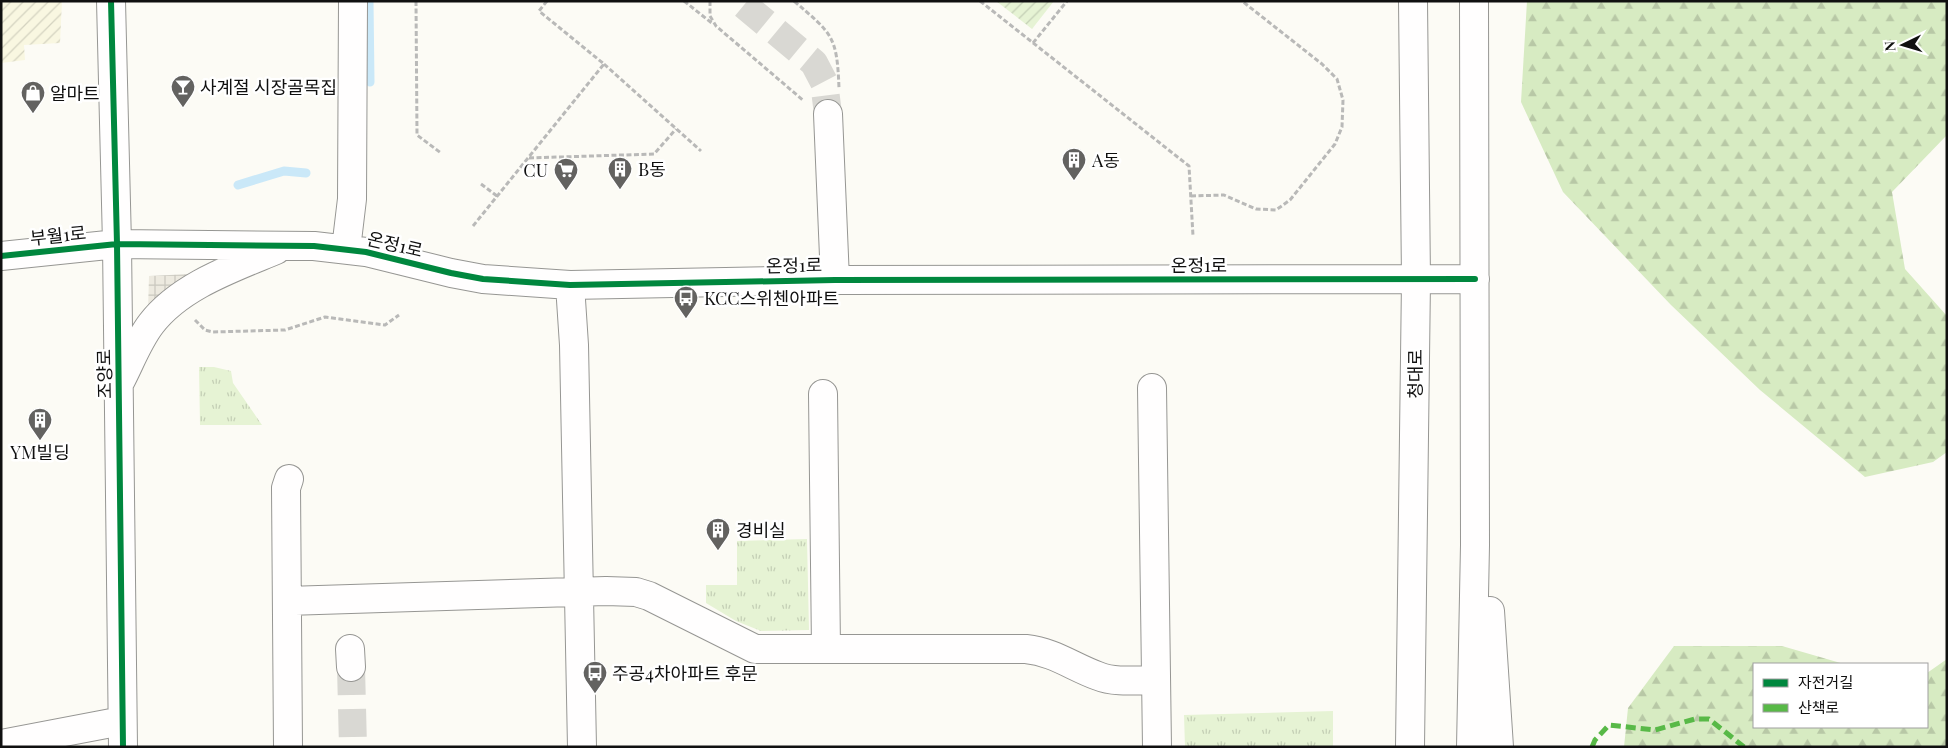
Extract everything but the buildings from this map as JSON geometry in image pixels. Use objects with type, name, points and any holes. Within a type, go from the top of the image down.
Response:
[{"type":"street","name":"조양로","points":[[111,1],[117,244],[122,734]]},
{"type":"street","points":[[346,249],[352,199],[353,1]]},
{"type":"street","name":"청대로","points":[[1410,747],[1416,280],[1413,1]]},
{"type":"street","points":[[1471,747],[1475,545],[1474,1]]},
{"type":"street","points":[[825,107],[835,280]]},
{"type":"street","name":"온정1로","points":[[117,244],[285,246],[346,249],[483,279],[570,285],[835,280],[1475,279]]},
{"type":"street","name":"부월1로","points":[[1,256],[117,244]]},
{"type":"street","points":[[119,383],[151,324],[178,299],[216,275],[285,246]]},
{"type":"street","points":[[570,285],[574,344],[582,747]]},
{"type":"street","points":[[1475,386],[1499,747]]},
{"type":"street","points":[[1152,388],[1157,747]]},
{"type":"street","points":[[823,394],[826,649]]},
{"type":"street","points":[[288,747],[286,488],[289,479]]},
{"type":"street","points":[[287,601],[636,592],[649,596],[755,649],[1026,648],[1054,654],[1098,676],[1111,680],[1156,680]]},
{"type":"street","points":[[1,744],[122,734]]},
{"type":"path","points":[[416,1],[417,135],[441,153]]},
{"type":"path","points":[[547,1],[539,11],[604,64],[701,151]]},
{"type":"path","points":[[684,1],[796,92],[825,107],[837,56],[833,42],[826,29],[794,1]]},
{"type":"path","points":[[710,1],[710,16],[716,26]]},
{"type":"path","points":[[980,1],[1189,166],[1193,236]]},
{"type":"path","points":[[1033,43],[1067,1]]},
{"type":"path","points":[[1191,196],[1224,195],[1256,209],[1276,210],[1290,200],[1335,144],[1342,127],[1343,100],[1337,79],[1322,64],[1242,1]]},
{"type":"path","points":[[473,226],[604,64]]},
{"type":"path","points":[[528,158],[654,154],[676,129]]},
{"type":"path","points":[[481,184],[497,196]]},
{"type":"path","points":[[191,315],[205,330],[213,332],[285,330],[325,317],[385,325],[399,315]]},
{"type":"shaded area","points":[[1,1],[62,1],[60,43],[24,45],[25,60],[1,63]]},
{"type":"shaded area","points":[[190,274],[190,280],[148,311],[149,276]]},
{"type":"green space","points":[[996,1],[1054,1],[1032,29]]},
{"type":"green space","points":[[1527,1],[1947,1],[1947,135],[1892,192],[1905,269],[1947,316],[1947,452],[1933,462],[1865,477],[1760,390],[1671,305],[1563,192],[1521,102]]},
{"type":"green space","points":[[199,367],[214,367],[231,371],[233,383],[262,425],[200,425]]},
{"type":"green space","points":[[807,539],[809,630],[761,631],[736,621],[706,603],[706,585],[737,585],[737,541]]},
{"type":"green space","points":[[1674,646],[1782,646],[1841,663],[1753,663],[1753,728],[1928,728],[1928,672],[1947,659],[1947,747],[1624,747],[1628,708]]},
{"type":"green space","points":[[1333,711],[1333,747],[1185,747],[1184,715]]},
{"type":"waterway","points":[[369,1],[370,82]]},
{"type":"waterway","points":[[238,185],[284,171],[306,173]]},
{"type":"tunnel","points":[[744,5],[814,63],[824,82],[828,114]]},
{"type":"tunnel","points":[[351,667],[353,747]]},
{"type":"marked path","points":[[1592,747],[1595,740],[1609,725],[1655,730],[1695,719],[1709,719],[1744,747]]},
{"type":"cycle path","points":[[111,1],[117,244],[123,747]]},
{"type":"cycle path","points":[[1,256],[117,244],[314,246],[366,252],[483,279],[570,285],[835,280],[1475,279]]},
{"type":"place","name":"사계절 시장골목집","points":[[183,108]]},
{"type":"place","name":"알마트","points":[[33,114]]},
{"type":"place","name":"A동","points":[[1074,181]]},
{"type":"place","name":"B동","points":[[620,190]]},
{"type":"place","name":"CU","points":[[566,191]]},
{"type":"place","name":"KCC스위첸아파트","points":[[686,319]]},
{"type":"place","name":"YM빌딩","points":[[40,441]]},
{"type":"place","name":"경비실","points":[[718,551]]},
{"type":"place","name":"주공4차아파트 후문","points":[[595,694]]}]
